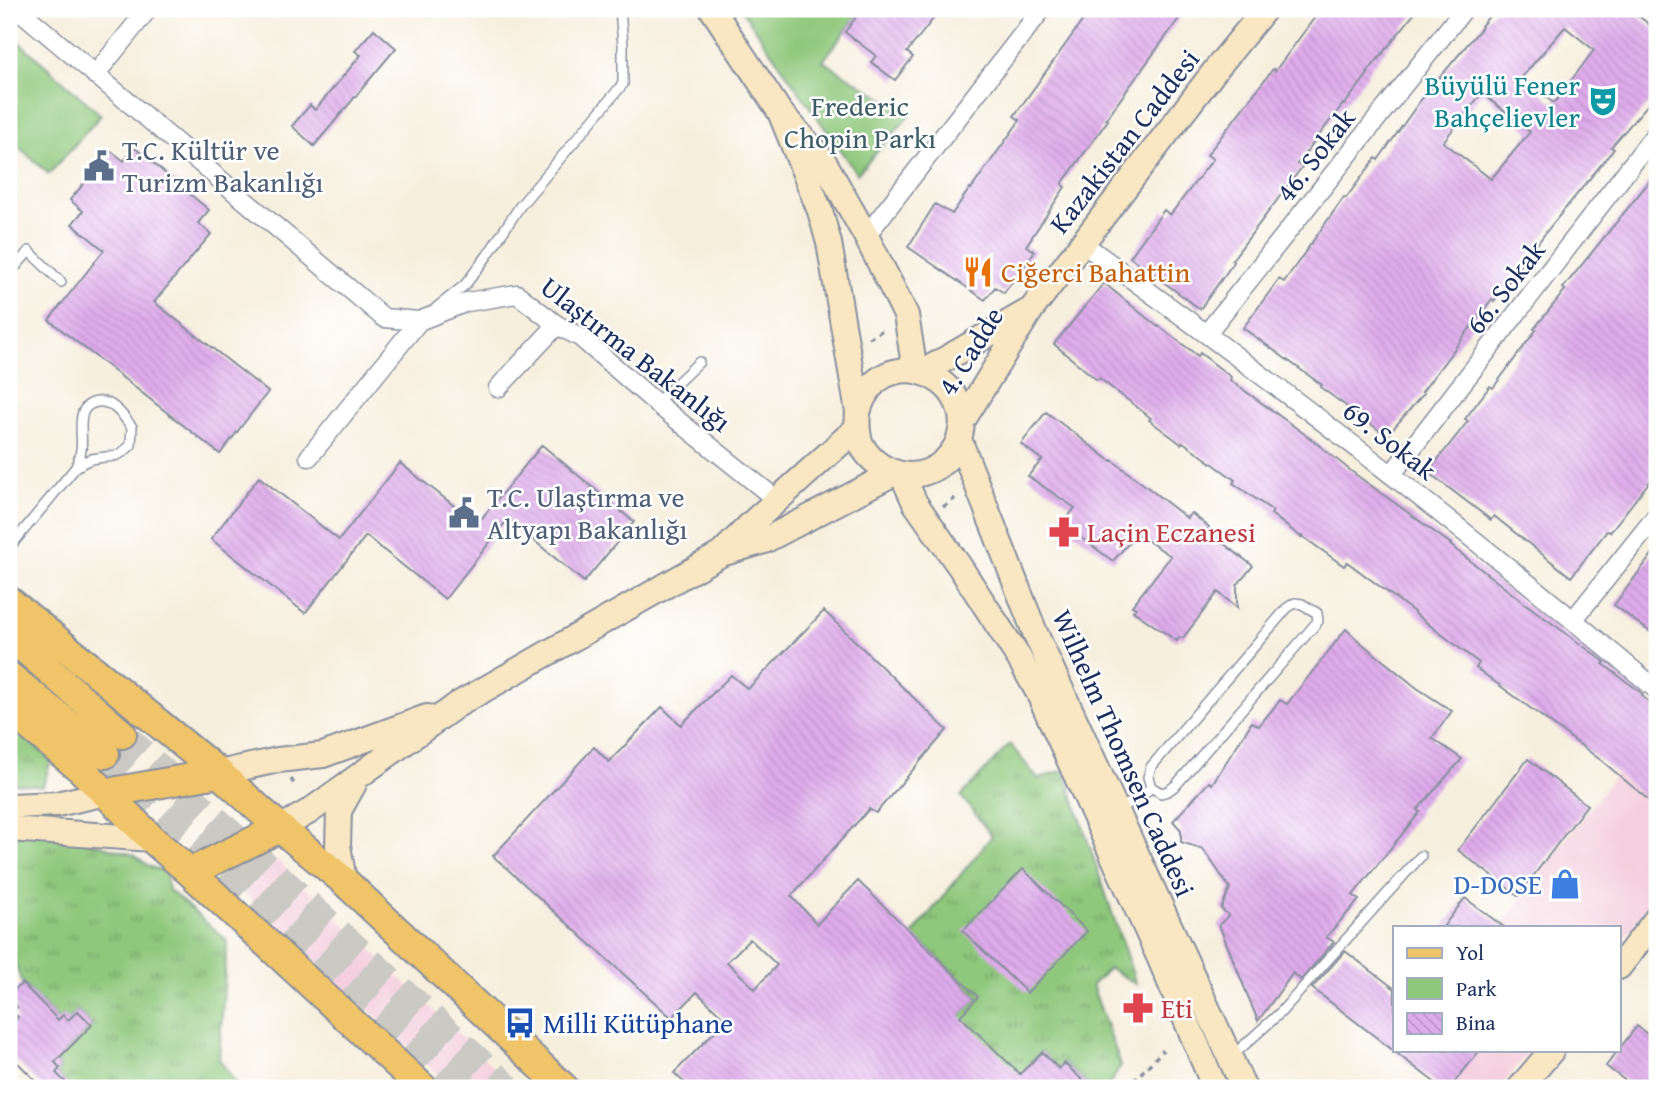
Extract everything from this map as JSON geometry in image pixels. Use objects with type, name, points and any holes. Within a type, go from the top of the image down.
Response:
[{"type":"main road","points":[[712,9],[780,112],[823,160],[906,315],[919,372]]},
{"type":"main road","name":"Kazakistan Caddesi","points":[[1031,310],[1265,9]]},
{"type":"main road","points":[[721,554],[857,420],[864,396],[875,383],[889,374],[906,370],[938,379],[959,405],[960,430],[952,453],[941,465],[911,475],[880,466],[869,456],[861,443],[857,420],[829,243],[820,211],[780,112]]},
{"type":"main road","name":"4. Cadde","points":[[919,372],[1031,310]]},
{"type":"main road","name":"4. Cadde","points":[[960,430],[1031,310]]},
{"type":"main road","name":"Wilhelm Thomsen Caddesi","points":[[960,430],[1037,635],[1244,1088]]},
{"type":"main road","points":[[190,872],[310,811],[457,705],[721,554],[764,541],[898,473]]},
{"type":"main road","name":"Wilhelm Thomsen Caddesi","points":[[898,473],[915,503],[1019,658],[1038,692],[1160,959],[1215,1088]]},
{"type":"main road","points":[[9,601],[219,773],[344,881],[564,1088]]},
{"type":"main road","points":[[9,635],[114,744],[9,676]]},
{"type":"main road","points":[[9,806],[57,804],[278,760],[324,755],[457,705]]},
{"type":"main road","points":[[9,709],[106,793],[152,839],[422,1088]]},
{"type":"main road","points":[[344,881],[338,845],[339,811],[359,776]]},
{"type":"main road","points":[[9,829],[152,839]]},
{"type":"main road","points":[[1620,966],[1657,918]]},
{"type":"main road","points":[[1520,1088],[1550,1052]]},
{"type":"street","name":"Ulaştırma Bakanlığı","points":[[18,9],[384,318],[419,321],[467,302],[517,294],[557,325],[580,337],[656,403],[778,500]]},
{"type":"street","points":[[95,75],[149,9]]},
{"type":"street","points":[[866,236],[1042,9]]},
{"type":"street","name":"46. Sokak","points":[[1207,333],[1464,9]]},
{"type":"street","name":"66. Sokak","points":[[1392,474],[1657,132]]},
{"type":"street","name":"69. Sokak","points":[[1082,243],[1207,333],[1392,474],[1574,619],[1657,690]]},
{"type":"street","points":[[309,457],[419,321]]},
{"type":"street","points":[[498,388],[557,325]]},
{"type":"street","points":[[1574,619],[1657,515]]},
{"type":"lane","points":[[419,321],[465,285],[520,206],[623,84],[620,9]]},
{"type":"lane","points":[[9,274],[29,251],[61,282]]},
{"type":"lane","points":[[656,403],[699,362]]},
{"type":"lane","points":[[9,548],[76,467],[90,459],[109,458],[122,453],[131,445],[132,427],[120,411],[105,402],[92,403],[83,411],[80,420],[81,450],[76,467]]},
{"type":"lane","points":[[1295,603],[1302,604],[1317,613],[1318,621],[1177,785],[1161,793],[1151,787],[1148,777],[1151,767],[1287,608],[1295,603]]},
{"type":"lane","points":[[1117,810],[1140,798],[1151,787]]},
{"type":"lane","points":[[1230,1058],[1281,1012],[1421,856]]},
{"type":"path","points":[[864,341],[891,325]]},
{"type":"path","points":[[936,512],[964,491]]},
{"type":"path","points":[[1127,1088],[1163,1051]]},
{"type":"shaded area","points":[[1657,719],[1657,897],[1620,943],[1620,926],[1501,926]]},
{"type":"shaded area","points":[[276,860],[515,1088],[452,1088],[243,893]]},
{"type":"shaded area","points":[[1406,1052],[1529,1052],[1499,1088],[1444,1088],[1402,1058]]},
{"type":"green space","name":"Frederic Chopin Parkı","points":[[741,9],[862,9],[823,61],[910,115],[857,174]]},
{"type":"green space","points":[[9,33],[101,115],[49,174],[9,138]]},
{"type":"green space","points":[[9,723],[51,760],[43,786],[9,783]]},
{"type":"green space","points":[[1010,744],[1038,779],[1064,770],[1136,984],[1109,968],[1092,985],[1121,1066],[1107,1088],[1091,1088],[1064,1063],[1059,1069],[1041,1052],[1010,1086],[942,1035],[978,997],[922,943],[894,953],[913,934],[992,836],[961,796]]},
{"type":"green space","points":[[9,819],[134,855],[149,866],[166,873],[168,889],[227,941],[219,1059],[239,1088],[59,1088],[65,1082],[56,1073],[60,1068],[55,1062],[92,1025],[78,1011],[68,1020],[58,1020],[22,983],[9,946]]},
{"type":"building","points":[[862,9],[941,9],[907,52],[913,57],[895,80],[871,62],[876,56],[845,32]]},
{"type":"building","points":[[1091,9],[1186,9],[1062,184],[1065,187],[1026,246],[1035,251],[1004,293],[995,287],[985,300],[908,247],[935,204],[952,214],[1020,120],[1014,116]]},
{"type":"building","points":[[1321,9],[1418,9],[1297,164],[1302,167],[1232,260],[1234,262],[1200,309],[1130,257],[1164,210],[1170,215],[1213,159],[1207,155]]},
{"type":"building","points":[[1495,9],[1630,9],[1657,31],[1657,94],[1611,147],[1614,149],[1494,301],[1492,299],[1422,392],[1424,393],[1387,436],[1243,328],[1279,279],[1284,282],[1344,197],[1346,198],[1376,158],[1378,160],[1420,101]],"holes":[[[1565,27],[1594,50],[1555,102],[1552,102],[1522,77]],[[1482,93],[1530,132],[1491,179],[1443,142]]]},
{"type":"building","points":[[374,29],[396,48],[314,146],[292,126],[310,105],[315,110],[361,55],[355,51]]},
{"type":"building","points":[[135,148],[209,210],[198,223],[211,234],[154,302],[268,392],[220,454],[49,320],[104,250],[72,224],[83,211],[70,200],[111,151],[124,161]]},
{"type":"building","points":[[1657,172],[1657,472],[1571,577],[1494,516],[1491,520],[1428,472],[1468,421],[1465,419],[1490,386],[1493,388],[1536,330],[1534,329],[1565,290],[1563,288]]},
{"type":"building","points":[[1104,283],[1158,327],[1198,356],[1200,353],[1231,377],[1230,380],[1451,544],[1643,694],[1642,696],[1657,708],[1657,807],[1602,761],[1476,668],[1479,663],[1414,612],[1347,562],[1344,566],[1301,537],[1271,514],[1273,511],[1233,483],[1235,480],[1149,420],[1151,418],[1099,378],[1097,380],[1054,344]]},
{"type":"building","points":[[1046,412],[1187,518],[1191,513],[1209,527],[1207,531],[1253,566],[1237,585],[1237,608],[1218,592],[1183,638],[1179,637],[1177,641],[1133,611],[1136,608],[1132,606],[1171,556],[1137,534],[1113,561],[1062,524],[1075,508],[1028,476],[1042,460],[1021,444]]},
{"type":"building","points":[[542,445],[634,522],[584,582],[508,519],[445,599],[366,536],[305,613],[211,539],[259,477],[339,540],[400,463],[477,524]]},
{"type":"building","points":[[1657,548],[1657,637],[1614,605]]},
{"type":"building","points":[[824,611],[947,730],[876,813],[869,809],[791,896],[817,924],[858,881],[978,997],[960,1016],[1020,1074],[1042,1052],[1059,1069],[1064,1063],[1091,1088],[690,1088],[674,1073],[726,1020],[697,992],[672,1018],[493,856],[594,747],[609,762],[662,707],[681,725],[731,675],[748,689]],"holes":[[[750,939],[777,965],[755,989],[727,962]]]},
{"type":"building","points":[[1346,629],[1417,688],[1452,711],[1432,738],[1462,759],[1417,810],[1420,812],[1353,895],[1359,900],[1326,937],[1334,942],[1301,980],[1293,973],[1258,1021],[1219,925],[1229,915],[1221,909],[1230,888],[1203,849],[1181,842],[1181,830],[1173,821],[1209,782],[1212,784],[1252,722],[1259,726],[1280,700],[1287,704]]},
{"type":"building","points":[[1528,759],[1587,805],[1518,896],[1458,850]]},
{"type":"building","points":[[1023,869],[1087,931],[1027,993],[963,931]]},
{"type":"building","points":[[1465,898],[1503,926],[1444,926]]},
{"type":"building","points":[[1345,951],[1393,987],[1393,1050],[1312,988]]},
{"type":"building","points":[[22,983],[58,1020],[63,1015],[68,1020],[78,1011],[92,1025],[55,1062],[60,1068],[56,1073],[71,1088],[43,1088],[9,1054],[9,1026],[18,1017],[12,1011],[17,1007],[9,995]]},
{"type":"building","points":[[1637,1026],[1657,1042],[1657,1088],[1635,1088],[1606,1066],[1617,1052],[1620,1052],[1620,1048]]},
{"type":"building","points":[[1395,1052],[1478,1052],[1450,1088],[1442,1088]]},
{"type":"tunnel","points":[[122,734],[508,1088]]},
{"type":"tunnel","points":[[105,754],[467,1088]]},
{"type":"place","name":"Büyülü Fener Bahçelievler","points":[[1603,101]]},
{"type":"place","name":"T.C. Kültür ve Turizm Bakanlığı","points":[[99,166]]},
{"type":"place","name":"Ciğerci Bahattin","points":[[978,272]]},
{"type":"place","name":"T.C. Ulaştırma ve Altyapı Bakanlığı","points":[[464,513]]},
{"type":"place","name":"Laçin Eczanesi","points":[[1064,532]]},
{"type":"place","name":"D-DOSE","points":[[1565,884]]},
{"type":"place","name":"Eti","points":[[1138,1008]]},
{"type":"place","name":"Milli Kütüphane","points":[[520,1023]]}]
